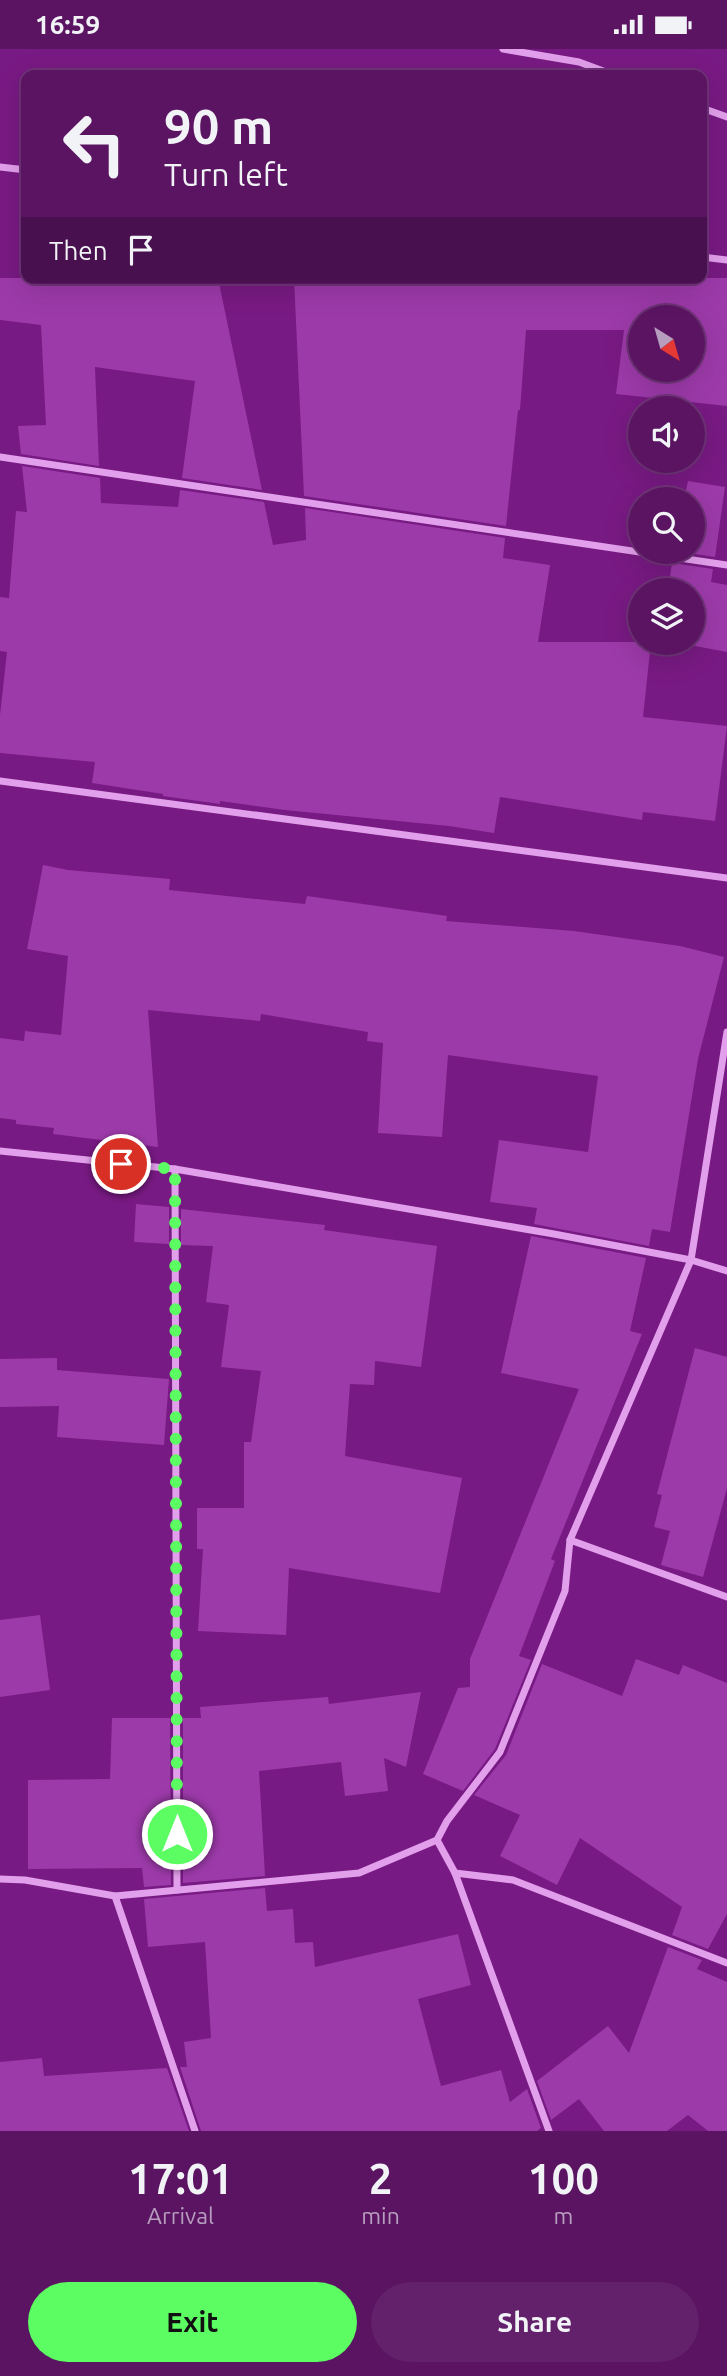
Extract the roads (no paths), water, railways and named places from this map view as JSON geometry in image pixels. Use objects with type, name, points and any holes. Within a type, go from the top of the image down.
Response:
[{"type":"street","points":[[503,49],[579,62],[601,70]]},
{"type":"street","points":[[707,110],[727,117]]},
{"type":"street","points":[[0,167],[21,169]]},
{"type":"street","points":[[707,258],[727,261]]},
{"type":"street","points":[[0,457],[727,565]]},
{"type":"street","points":[[0,781],[727,878]]},
{"type":"street","points":[[0,1879],[25,1880],[115,1896],[359,1873],[437,1840],[447,1821],[500,1752],[565,1591],[570,1540],[691,1261],[727,1032]]},
{"type":"street","points":[[0,1151],[175,1169],[541,1232],[691,1261],[727,1271]]},
{"type":"street","points":[[175,1169],[177,1890]]},
{"type":"street","points":[[570,1540],[727,1597]]},
{"type":"street","points":[[437,1840],[455,1873],[549,2131]]},
{"type":"street","points":[[455,1873],[513,1880],[727,1963]]},
{"type":"street","points":[[115,1896],[195,2131]]}]
